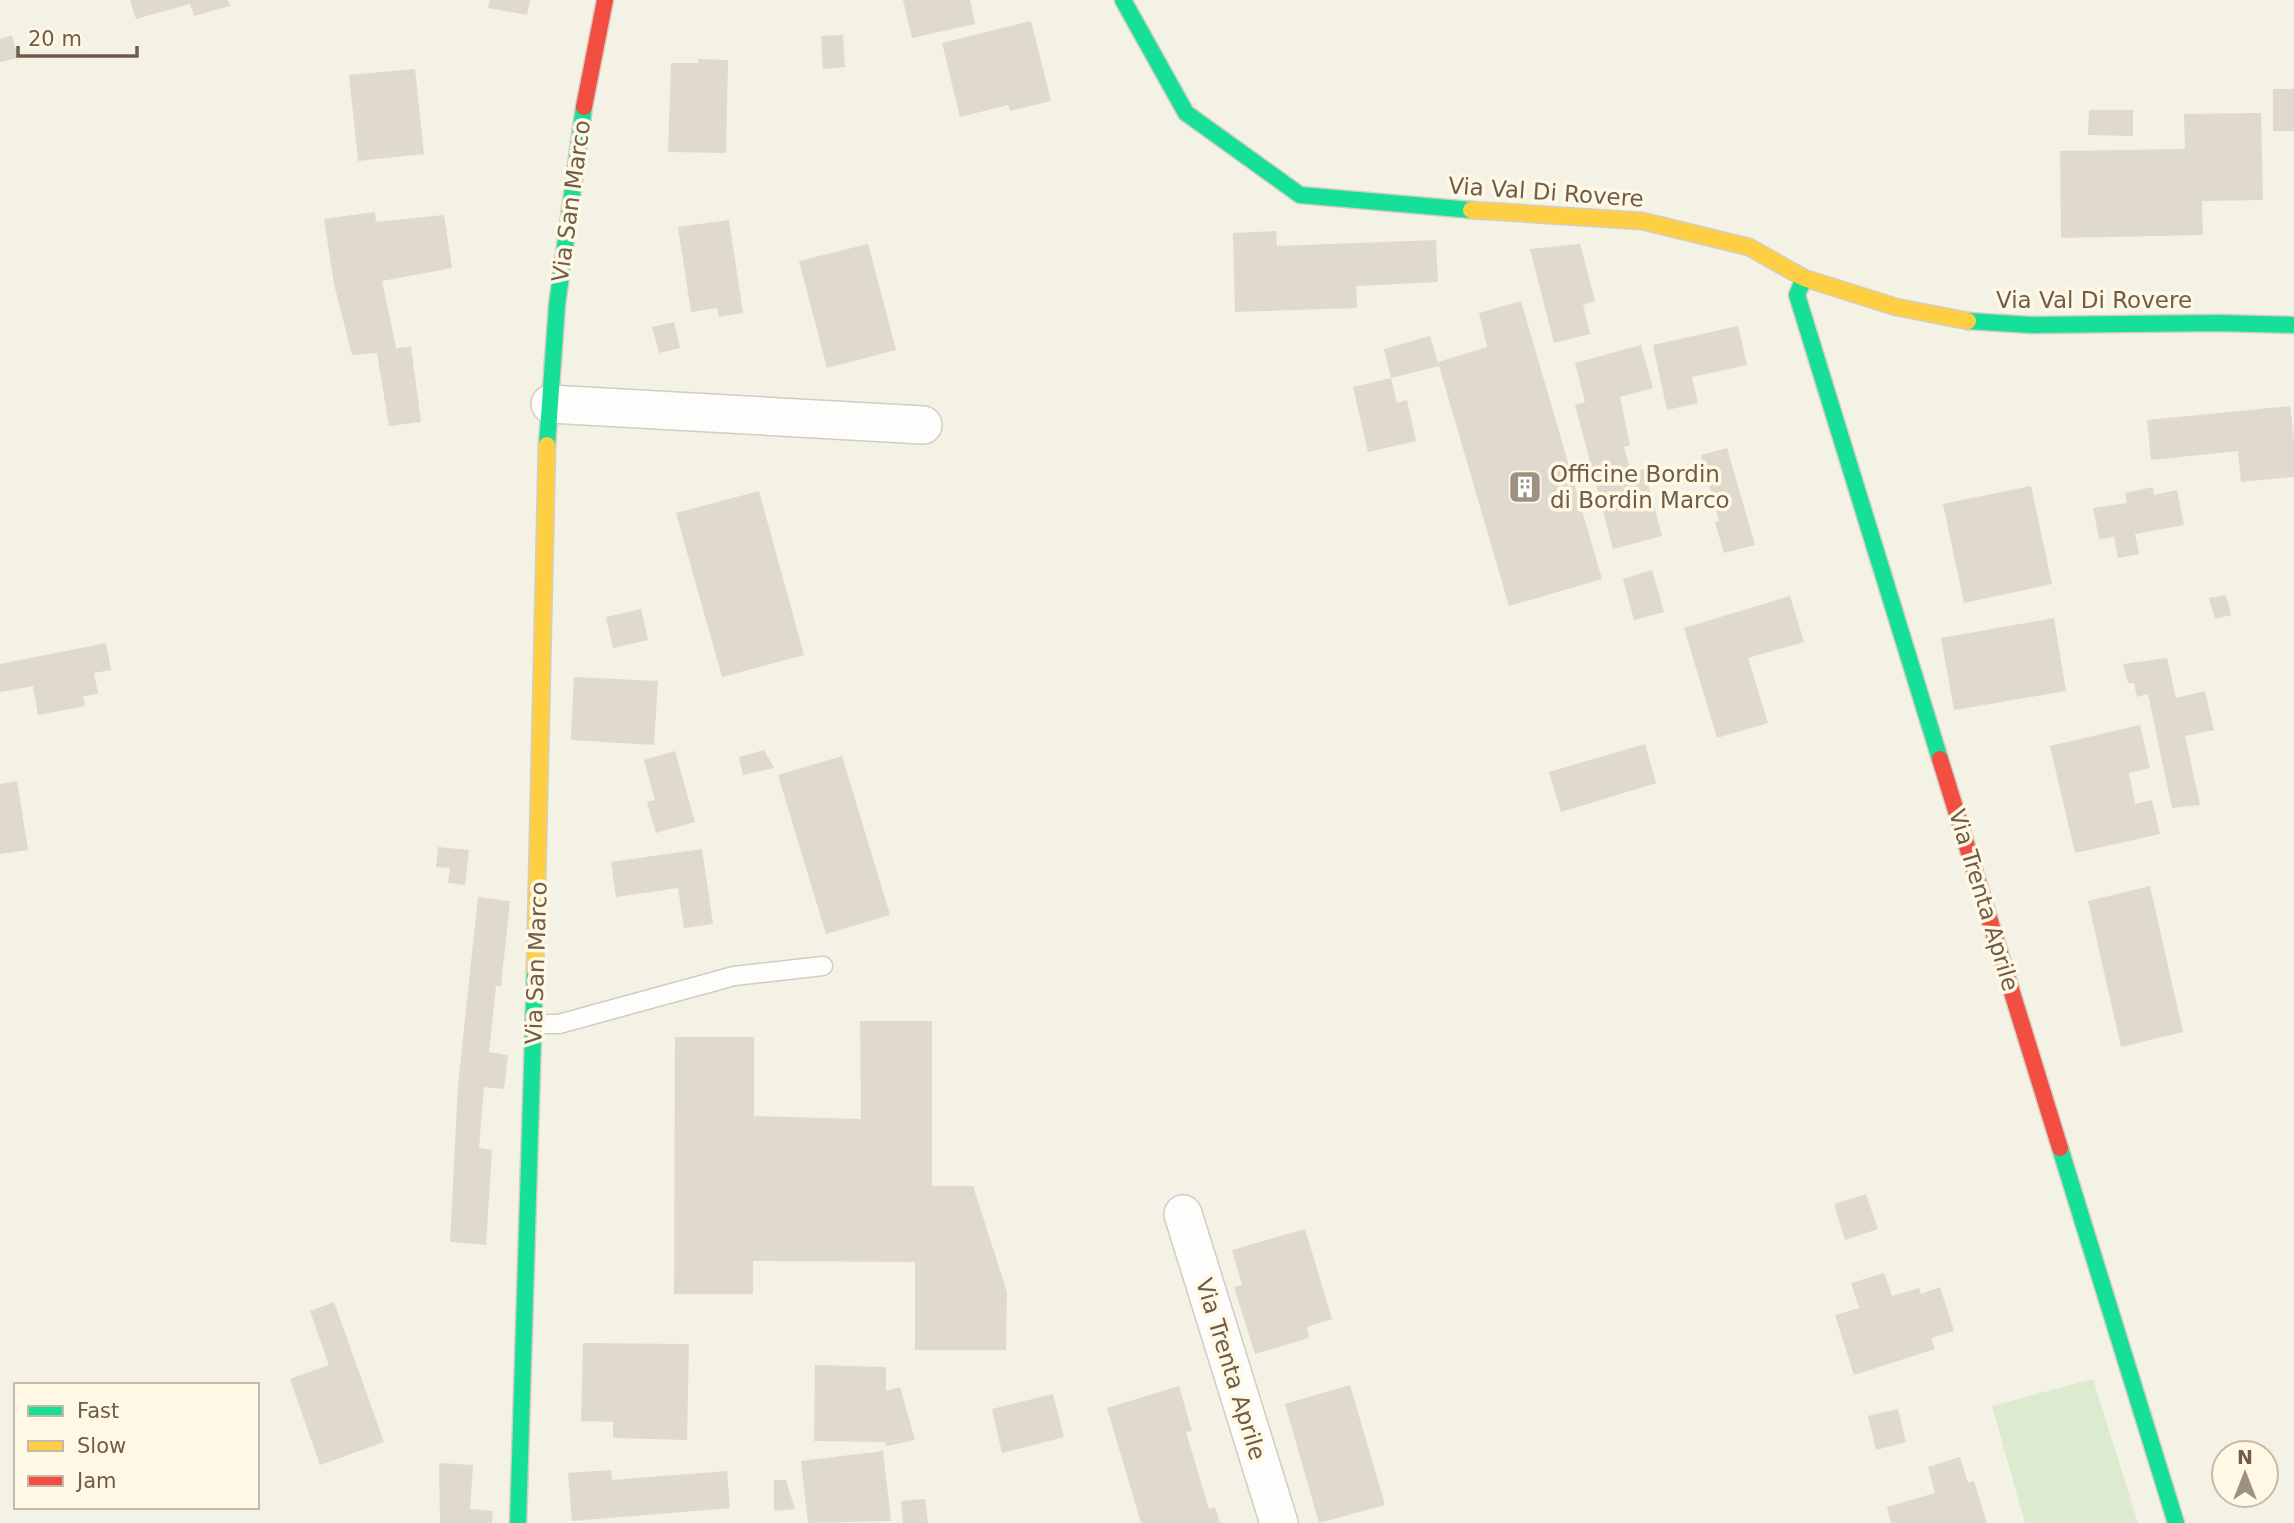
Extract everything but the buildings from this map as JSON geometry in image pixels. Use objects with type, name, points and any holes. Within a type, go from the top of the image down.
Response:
[{"type":"street","name":"Via San Marco","points":[[518,1523],[534,1024],[546,454],[557,305],[579,136],[605,0]]},
{"type":"street","name":"Via Val Di Rovere","points":[[1124,0],[1186,113],[1300,195],[1538,216],[1642,220],[1749,247],[1804,278],[1896,307],[1972,322],[2031,325],[2294,325]]},
{"type":"street","name":"Via Trenta Aprile","points":[[1804,278],[1797,295],[2176,1523]]},
{"type":"street","points":[[550,404],[923,425]]},
{"type":"street","name":"Via Trenta Aprile","points":[[1183,1214],[1279,1523]]},
{"type":"lane","points":[[534,1024],[559,1024],[734,976],[823,966]]},
{"type":"green space","points":[[2093,1379],[2138,1523],[2025,1523],[1992,1406]]},
{"type":"traffic: fast","points":[[1123,0],[1186,113],[1300,195],[1471,210]]},
{"type":"traffic: fast","points":[[547,445],[557,305],[584,107]]},
{"type":"traffic: fast","points":[[1804,278],[1797,295],[1940,759]]},
{"type":"traffic: fast","points":[[1968,321],[2031,325],[2294,325]]},
{"type":"traffic: fast","points":[[518,1523],[535,971]]},
{"type":"traffic: fast","points":[[2060,1148],[2176,1523]]},
{"type":"traffic: slow","points":[[1471,210],[1642,221],[1749,247],[1804,278],[1896,307],[1968,321]]},
{"type":"traffic: slow","points":[[535,971],[547,445]]},
{"type":"traffic: jam","points":[[584,107],[605,0]]},
{"type":"traffic: jam","points":[[1940,759],[2060,1148]]},
{"type":"place","name":"Officine Bordin di Bordin Marco","points":[[1525,487]]}]
